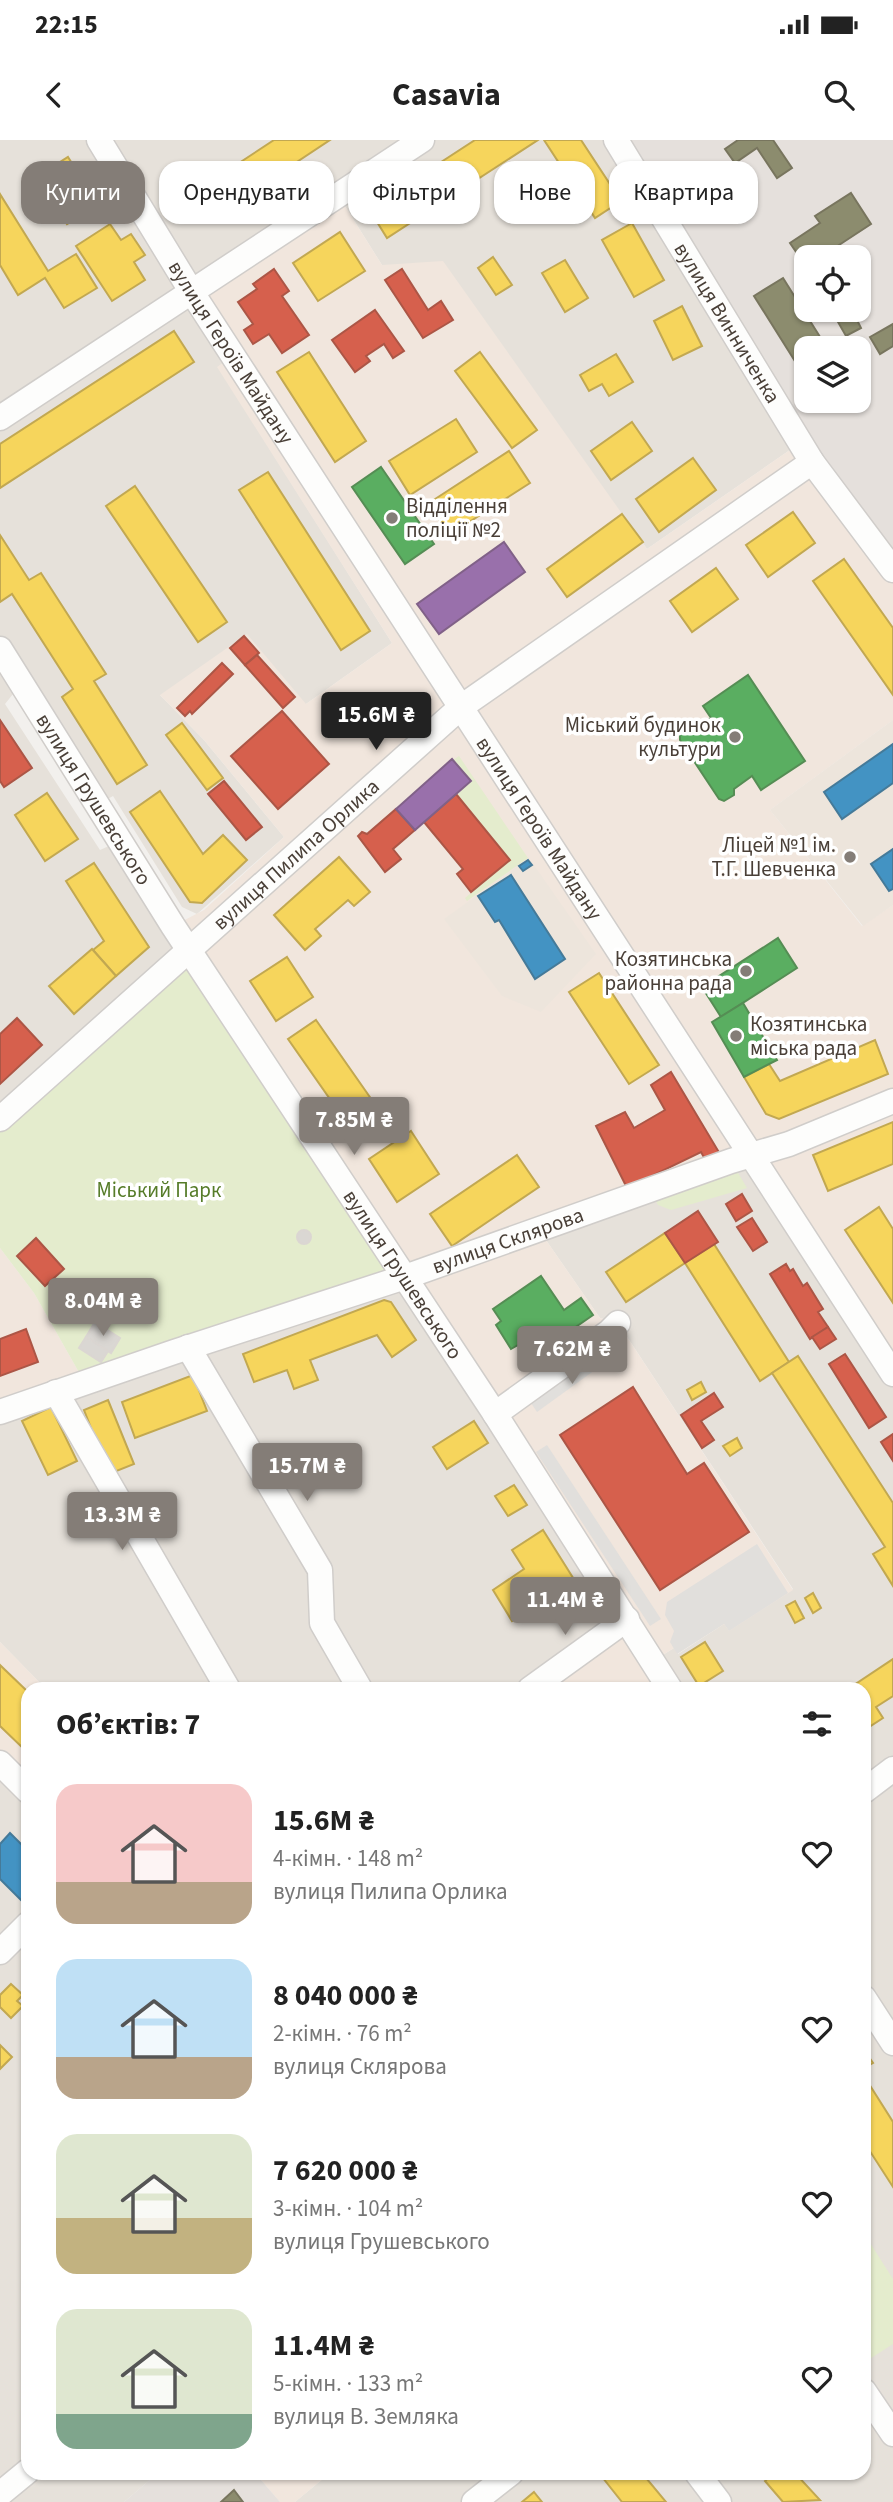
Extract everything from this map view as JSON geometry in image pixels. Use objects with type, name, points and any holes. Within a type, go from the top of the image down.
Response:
[{"type":"street","name":"вулиця Героїв Майдану","points":[[99,140],[191,291],[893,1374]]},
{"type":"street","name":"вулиця Винниченка","points":[[617,140],[812,462],[893,570]]},
{"type":"street","points":[[0,418],[417,141]]},
{"type":"street","name":"вулиця Пилипа Орлика","points":[[0,1119],[461,707],[812,462]]},
{"type":"street","name":"вулиця Грушевського","points":[[0,649],[190,950],[495,1414],[666,1682]]},
{"type":"street","name":"вулиця Склярова","points":[[0,1412],[188,1347],[405,1277],[789,1143],[893,1101]]},
{"type":"street","points":[[495,1414],[618,1323]]},
{"type":"street","points":[[188,1347],[320,1570],[323,1623],[356,1682]]},
{"type":"street","points":[[56,1392],[224,1682]]},
{"type":"street","points":[[540,1682],[627,1619]]},
{"type":"street","points":[[0,1763],[21,1784]]},
{"type":"street","points":[[871,1786],[893,1769]]},
{"type":"street","points":[[0,1952],[21,1931]]},
{"type":"street","points":[[871,2009],[893,2043]]},
{"type":"street","points":[[871,2401],[893,2434]]},
{"type":"street","points":[[0,2494],[21,2477]]},
{"type":"street","points":[[474,2502],[502,2480]]},
{"type":"street","points":[[702,2480],[719,2502]]},
{"type":"shaded area","points":[[0,140],[615,140],[628,161],[609,161],[609,224],[666,224],[800,443],[647,549],[622,514],[382,265],[356,224],[480,224],[480,161],[348,161],[348,211],[338,195],[334,201],[334,161],[159,161],[159,224],[319,224],[234,355],[218,367],[392,643],[306,704],[160,695],[204,740],[284,837],[197,914],[182,907],[113,796],[97,805],[21,684],[5,704],[100,850],[120,841],[190,950],[0,1119]]},
{"type":"shaded area","points":[[615,140],[893,140],[893,570],[669,224],[758,224],[758,161],[629,161]]},
{"type":"shaded area","points":[[338,195],[348,211],[348,224],[356,224],[382,265],[443,261],[647,549],[800,443],[893,570],[893,720],[770,810],[862,926],[893,905],[893,1373],[752,1154],[539,1230],[600,1318],[618,1323],[793,1590],[729,1631],[724,1624],[677,1654],[674,1648],[653,1661],[666,1682],[540,1682],[626,1619],[173,926],[204,910],[284,837],[204,740],[160,695],[247,634],[306,704],[392,643],[217,367],[233,356],[191,291],[294,224],[334,224],[334,198]]},
{"type":"shaded area","name":"Ліцей №1 ім. Т.Г. Шевченка","points":[[893,720],[893,905],[863,926],[770,810]]},
{"type":"shaded area","points":[[529,858],[596,954],[541,1012],[502,996],[444,919]]},
{"type":"shaded area","points":[[752,1154],[893,1373],[893,2502],[295,2502],[322,2480],[871,2480],[871,1682],[666,1682],[653,1661],[674,1648],[678,1654],[724,1624],[729,1630],[793,1589],[618,1323],[600,1318],[539,1230]]},
{"type":"shaded area","points":[[0,1248],[34,1293],[85,1383],[0,1413]]},
{"type":"shaded area","points":[[405,1277],[627,1619],[539,1682],[39,1682],[0,1642],[0,1412]]},
{"type":"shaded area","points":[[586,1358],[595,1370],[537,1412],[529,1400]]},
{"type":"shaded area","points":[[547,1445],[661,1619],[650,1626],[536,1452]]},
{"type":"shaded area","points":[[757,1544],[788,1593],[729,1631],[724,1624],[677,1654],[670,1642],[674,1631],[665,1615],[667,1602]]},
{"type":"shaded area","points":[[0,1642],[39,1682],[21,1682],[21,1784],[0,1763]]},
{"type":"shaded area","points":[[0,1763],[21,1784],[21,2480],[150,2480],[124,2502],[0,2502]]},
{"type":"shaded area","points":[[150,2480],[261,2480],[280,2502],[124,2502]]},
{"type":"shaded area","points":[[261,2480],[322,2480],[295,2502],[280,2502]]},
{"type":"green space","points":[[459,756],[528,858],[467,901],[465,898],[510,860],[457,795],[471,781],[453,760]]},
{"type":"green space","name":"Міський Парк","points":[[190,950],[405,1277],[85,1383],[34,1293],[0,1248],[0,1119]]},
{"type":"green space","points":[[731,1161],[747,1188],[671,1210],[658,1205],[650,1190]]},
{"type":"green space","points":[[871,2244],[893,2279],[893,2344],[871,2358]]},
{"type":"building: Житло","points":[[274,140],[330,140],[298,161],[242,161]]},
{"type":"building: Житло","points":[[475,140],[538,140],[506,161],[494,161],[494,169],[480,178],[480,161],[443,161]]},
{"type":"building: Житло","points":[[544,140],[581,140],[595,161],[558,161]]},
{"type":"building: Житло","points":[[595,161],[609,183],[609,209],[595,218]]},
{"type":"building: Житло","points":[[0,194],[48,271],[76,254],[97,288],[64,308],[45,278],[18,295],[0,265]]},
{"type":"building: Житло","points":[[110,224],[121,240],[131,234],[145,255],[134,262],[145,280],[112,301],[76,246]]},
{"type":"building: Житло","points":[[378,224],[409,224],[387,238]]},
{"type":"building: Житло","points":[[633,224],[664,280],[634,297],[602,240]]},
{"type":"building: Житло","points":[[340,232],[365,271],[318,301],[293,263]]},
{"type":"building: Житло","points":[[493,257],[512,285],[496,295],[478,268]]},
{"type":"building: Житло","points":[[565,260],[588,298],[565,312],[542,273]]},
{"type":"building: Житло","points":[[682,306],[702,346],[673,360],[654,321]]},
{"type":"building: Житло","points":[[174,331],[194,362],[0,488],[0,444]]},
{"type":"building: Житло","points":[[309,352],[366,441],[335,462],[277,372]]},
{"type":"building: Житло","points":[[480,352],[537,430],[512,448],[455,371]]},
{"type":"building: Житло","points":[[616,354],[633,382],[609,396],[602,384],[589,391],[580,375]]},
{"type":"building: Житло","points":[[456,419],[477,452],[410,495],[389,461]]},
{"type":"building: Житло","points":[[632,422],[652,451],[611,480],[591,451]]},
{"type":"building: Житло","points":[[509,451],[530,483],[449,535],[429,503]]},
{"type":"building: Житло","points":[[693,458],[716,490],[659,532],[636,499]]},
{"type":"building: Житло","points":[[268,472],[370,631],[341,650],[239,490]]},
{"type":"building: Житло","points":[[135,486],[227,622],[198,642],[106,506]]},
{"type":"building: Житло","points":[[793,512],[815,543],[768,577],[746,545]]},
{"type":"building: Житло","points":[[622,514],[643,542],[567,597],[547,569]]},
{"type":"building: Житло","points":[[0,535],[29,580],[41,573],[106,674],[94,681],[147,765],[117,784],[62,697],[73,689],[12,594],[0,602]]},
{"type":"building: Житло","points":[[844,559],[893,628],[893,695],[813,581]]},
{"type":"building: Житло","points":[[716,568],[738,599],[692,632],[670,601]]},
{"type":"building: Житло","points":[[182,723],[223,778],[207,790],[166,735]]},
{"type":"building: Житло","points":[[160,791],[203,854],[223,835],[247,860],[202,903],[190,902],[130,812]]},
{"type":"building: Житло","points":[[47,793],[78,839],[45,861],[15,815]]},
{"type":"building: Житло","points":[[339,857],[370,892],[354,906],[348,900],[315,929],[321,936],[305,950],[274,915]]},
{"type":"building: Житло","points":[[94,863],[149,947],[116,976],[93,950],[104,941],[66,881]]},
{"type":"building: Житло","points":[[92,949],[116,976],[74,1014],[49,986]]},
{"type":"building: Житло","points":[[287,957],[313,997],[276,1021],[250,981]]},
{"type":"building: Житло","points":[[599,973],[659,1065],[629,1084],[569,992]]},
{"type":"building: Житло","points":[[316,1020],[388,1123],[360,1142],[288,1039]]},
{"type":"building: Житло","points":[[875,1040],[888,1074],[779,1119],[766,1114],[744,1077],[769,1064],[780,1081]]},
{"type":"building: Житло","points":[[893,1122],[893,1164],[828,1191],[813,1155]]},
{"type":"building: Житло","points":[[411,1131],[439,1174],[397,1202],[369,1159]]},
{"type":"building: Житло","points":[[517,1155],[539,1187],[452,1246],[430,1214]]},
{"type":"building: Житло","points":[[879,1207],[893,1229],[893,1303],[845,1230]]},
{"type":"building: Житло","points":[[665,1233],[685,1263],[626,1302],[606,1272]]},
{"type":"building: Житло","points":[[714,1244],[789,1362],[760,1381],[685,1263]]},
{"type":"building: Житло","points":[[384,1300],[391,1302],[416,1340],[392,1357],[377,1335],[310,1360],[318,1380],[294,1389],[287,1370],[254,1382],[243,1354]]},
{"type":"building: Житло","points":[[798,1356],[893,1503],[893,1586],[873,1554],[885,1547],[772,1373]]},
{"type":"building: Житло","points":[[193,1375],[207,1411],[135,1438],[122,1402]]},
{"type":"building: Житло","points":[[701,1382],[706,1392],[692,1400],[687,1390]]},
{"type":"building: Житло","points":[[108,1400],[134,1464],[109,1474],[84,1410]]},
{"type":"building: Житло","points":[[51,1407],[77,1461],[48,1475],[22,1421]]},
{"type":"building: Житло","points":[[474,1421],[488,1443],[447,1469],[433,1447]]},
{"type":"building: Житло","points":[[737,1438],[742,1448],[730,1456],[723,1446]]},
{"type":"building: Житло","points":[[514,1485],[527,1505],[508,1516],[495,1496]]},
{"type":"building: Житло","points":[[543,1530],[575,1581],[512,1621],[493,1590],[524,1569],[512,1550]]},
{"type":"building: Житло","points":[[813,1593],[821,1608],[813,1613],[805,1598]]},
{"type":"building: Житло","points":[[795,1601],[804,1618],[795,1623],[786,1606]]},
{"type":"building: Житло","points":[[705,1642],[723,1671],[705,1682],[697,1682],[681,1657]]},
{"type":"building: Житло","points":[[893,1659],[893,1696],[876,1707],[883,1718],[871,1726],[871,1682],[858,1682]]},
{"type":"building: Житло","points":[[0,1665],[21,1685],[21,1746],[0,1726]]},
{"type":"building: Житло","points":[[11,1984],[21,1993],[17,2001],[21,2008],[11,2018],[0,2007],[0,1995]]},
{"type":"building: Житло","points":[[0,2045],[12,2057],[0,2069]]},
{"type":"building: Житло","points":[[871,2087],[893,2122],[893,2187],[871,2153]]},
{"type":"building: Житло","points":[[605,2480],[648,2480],[666,2502],[622,2502]]},
{"type":"building: Житло","points":[[801,2480],[820,2500],[783,2502],[765,2481]]},
{"type":"building: Житло","points":[[534,2492],[542,2502],[522,2502]]},
{"type":"building: Торгівля","points":[[274,269],[289,291],[282,296],[309,335],[282,353],[269,334],[253,344],[244,330],[253,324],[238,302],[257,289],[253,284]]},
{"type":"building: Торгівля","points":[[402,269],[428,310],[441,301],[453,320],[423,338],[385,280]]},
{"type":"building: Торгівля","points":[[375,310],[404,351],[393,358],[384,344],[366,356],[370,361],[355,372],[332,340]]},
{"type":"building: Торгівля","points":[[244,636],[259,653],[245,665],[230,648]]},
{"type":"building: Торгівля","points":[[257,655],[295,697],[283,708],[245,665]]},
{"type":"building: Торгівля","points":[[222,663],[233,674],[192,714],[190,711],[185,716],[177,708]]},
{"type":"building: Торгівля","points":[[282,711],[329,764],[278,809],[231,756]]},
{"type":"building: Торгівля","points":[[0,720],[32,768],[4,787],[0,781]]},
{"type":"building: Торгівля","points":[[224,781],[262,827],[246,840],[208,794]]},
{"type":"building: Торгівля","points":[[456,794],[510,860],[471,892],[457,874],[463,869],[424,822]]},
{"type":"building: Торгівля","points":[[396,809],[415,830],[393,849],[401,859],[385,872],[358,836],[362,832],[367,834]]},
{"type":"building: Торгівля","points":[[17,1018],[42,1045],[0,1084],[0,1034]]},
{"type":"building: Торгівля","points":[[671,1072],[720,1154],[706,1161],[701,1152],[627,1188],[596,1126],[625,1112],[634,1128],[665,1110],[651,1085]]},
{"type":"building: Торгівля","points":[[742,1194],[752,1211],[736,1221],[726,1204]]},
{"type":"building: Торгівля","points":[[698,1211],[718,1242],[685,1263],[665,1233]]},
{"type":"building: Торгівля","points":[[752,1218],[767,1242],[753,1251],[737,1227]]},
{"type":"building: Торгівля","points":[[36,1238],[64,1269],[45,1286],[17,1256]]},
{"type":"building: Торгівля","points":[[786,1264],[790,1271],[793,1269],[803,1286],[807,1283],[823,1309],[818,1312],[828,1327],[810,1339],[770,1274]]},
{"type":"building: Торгівля","points":[[828,1327],[836,1339],[820,1349],[812,1337]]},
{"type":"building: Торгівля","points":[[26,1329],[38,1362],[0,1376],[0,1339]]},
{"type":"building: Торгівля","points":[[845,1354],[886,1417],[869,1428],[829,1364]]},
{"type":"building: Торгівля","points":[[633,1387],[687,1474],[704,1463],[749,1532],[660,1590],[560,1435]]},
{"type":"building: Торгівля","points":[[714,1393],[723,1407],[701,1421],[714,1440],[702,1448],[681,1415]]},
{"type":"building: Торгівля","points":[[893,1434],[893,1461],[881,1442]]},
{"type":"building: Офіси","points":[[504,542],[525,572],[439,634],[417,604]]},
{"type":"building: Офіси","points":[[452,759],[471,781],[415,830],[396,809]]},
{"type":"building: Школи","points":[[893,744],[893,783],[842,819],[824,792]]},
{"type":"building: Школи","points":[[893,849],[893,889],[889,891],[871,864]]},
{"type":"building: Школи","points":[[528,860],[532,865],[523,871],[519,866]]},
{"type":"building: Школи","points":[[511,875],[565,959],[535,979],[499,920],[495,922],[478,896]]},
{"type":"building: Школи","points":[[10,1833],[21,1844],[21,1900],[0,1879],[0,1844]]},
{"type":"building: Установи","points":[[381,467],[434,544],[405,564],[352,487]]},
{"type":"building: Установи","name":"Міський будинок культури","points":[[748,675],[805,761],[761,790],[752,776],[734,789],[734,795],[724,801],[719,799],[680,740],[680,735],[684,730],[694,731],[711,718],[703,706]]},
{"type":"building: Установи","points":[[778,938],[797,968],[721,1017],[702,987]]},
{"type":"building: Установи","points":[[743,1003],[777,1060],[744,1077],[712,1022]]},
{"type":"building: Установи","points":[[541,1276],[564,1310],[581,1298],[593,1315],[528,1360],[518,1345],[511,1349],[496,1325],[501,1321],[493,1309]]},
{"type":"building: Промзона","points":[[738,140],[773,140],[792,168],[777,178],[757,148],[738,161],[734,161],[725,149]]},
{"type":"building: Промзона","points":[[851,193],[871,224],[839,245],[794,245],[794,249],[790,243],[820,223],[815,216]]},
{"type":"building: Промзона","points":[[783,278],[794,296],[794,322],[811,322],[819,336],[794,336],[794,360],[754,296]]},
{"type":"building: Промзона","points":[[838,322],[858,322],[861,328],[846,336]]},
{"type":"building: Промзона","points":[[893,324],[893,346],[880,354],[871,336]]},
{"type":"building: Промзона","points":[[234,2490],[243,2502],[221,2502]]},
{"type":"building: Інше","points":[[304,1230],[309,1232],[309,1242],[304,1244],[299,1242],[297,1237],[299,1232]]},
{"type":"building: Інше","points":[[95,1322],[120,1338],[111,1353],[86,1337]]},
{"type":"building: Інше","points":[[86,1337],[108,1351],[101,1362],[79,1348]]},
{"type":"place","name":"Відділення поліції №2","points":[[392,518]]},
{"type":"place","name":"Міський будинок культури","points":[[735,737]]},
{"type":"place","name":"Ліцей №1 ім. Т.Г. Шевченка","points":[[850,857]]},
{"type":"place","name":"Козятинська районна рада","points":[[746,971]]},
{"type":"place","name":"Козятинська міська рада","points":[[736,1036]]}]
